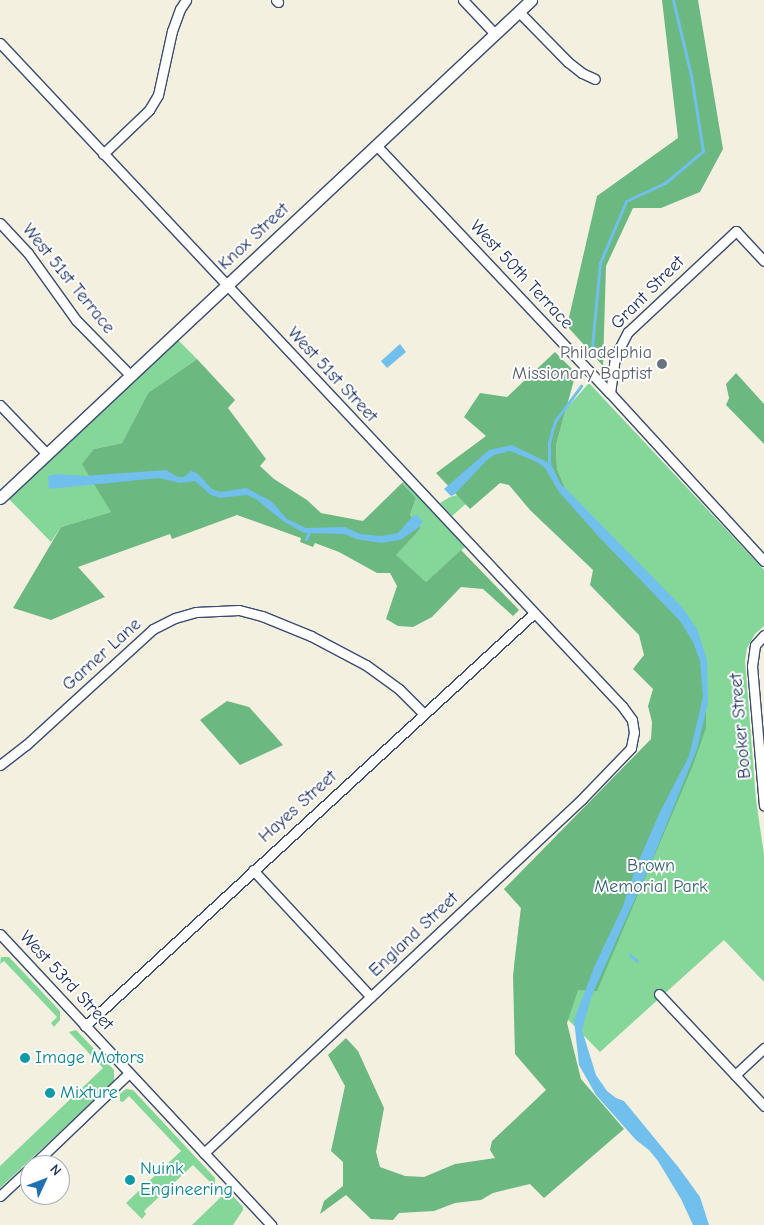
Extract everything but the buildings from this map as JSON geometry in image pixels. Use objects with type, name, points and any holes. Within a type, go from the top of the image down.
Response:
[{"type":"street","points":[[103,154],[144,116],[158,94],[172,31],[180,9],[186,0]]},
{"type":"street","points":[[462,0],[495,34]]},
{"type":"street","name":"Knox Street","points":[[0,498],[531,0]]},
{"type":"street","points":[[519,12],[568,62],[582,73],[595,79]]},
{"type":"street","name":"West 51st Street","points":[[0,42],[533,614],[622,706],[632,720],[634,732]]},
{"type":"street","name":"West 50th Terrace","points":[[376,144],[610,393],[764,561]]},
{"type":"street","name":"West 51st Terrace","points":[[0,223],[28,253],[76,320],[131,376]]},
{"type":"street","name":"Grant Street","points":[[610,393],[615,357],[628,332],[736,231],[764,261]]},
{"type":"street","points":[[0,405],[47,454]]},
{"type":"street","name":"Garner Lane","points":[[0,765],[33,739],[154,629],[176,618],[196,612],[238,610],[262,616],[311,636],[366,665],[399,689],[424,714]]},
{"type":"street","name":"Hayes Street","points":[[85,1026],[533,614]]},
{"type":"street","name":"Booker Street","points":[[764,636],[755,645],[752,666],[764,804]]},
{"type":"street","name":"England Street","points":[[204,1153],[620,761],[631,748],[634,732]]},
{"type":"street","points":[[253,870],[371,997]]},
{"type":"street","name":"West 53rd Street","points":[[0,934],[271,1225]]},
{"type":"street","points":[[659,994],[764,1106]]},
{"type":"street","points":[[735,1075],[764,1048]]},
{"type":"street","points":[[44,1155],[130,1073]]},
{"type":"street","points":[[0,1196],[20,1177]]},
{"type":"green space","points":[[662,0],[698,0],[723,149],[700,192],[661,208],[633,208],[606,266],[603,366],[567,326],[597,196],[678,138]]},
{"type":"green space","points":[[178,340],[197,359],[148,393],[122,443],[94,449],[111,512],[61,527],[51,542],[8,498]]},
{"type":"green space","points":[[555,352],[576,373],[556,445],[557,469],[566,490],[679,605],[706,656],[706,728],[693,765],[597,991],[578,990],[567,1023],[581,1079],[624,1129],[544,1198],[530,1184],[493,1193],[481,1200],[455,1203],[434,1211],[399,1213],[393,1220],[371,1219],[346,1195],[320,1214],[324,1201],[343,1186],[343,1162],[331,1151],[345,1086],[328,1055],[346,1038],[358,1051],[384,1108],[376,1152],[380,1167],[405,1176],[424,1177],[455,1164],[495,1158],[490,1150],[492,1141],[546,1090],[515,1054],[513,976],[521,908],[504,889],[651,739],[652,722],[648,706],[653,689],[633,669],[644,655],[639,635],[590,585],[593,570],[530,510],[509,485],[500,483],[470,509],[436,473],[486,436],[464,417],[480,393],[507,397]]},
{"type":"green space","points":[[197,359],[235,400],[228,408],[266,459],[260,466],[274,479],[307,500],[321,513],[363,521],[402,483],[416,498],[410,515],[421,528],[396,555],[426,582],[461,550],[519,610],[513,616],[483,589],[461,587],[432,617],[413,627],[398,626],[386,619],[397,586],[390,573],[377,573],[339,552],[315,543],[313,547],[300,542],[301,538],[237,515],[172,539],[170,534],[78,567],[105,597],[51,620],[13,608],[61,527],[111,512],[82,464],[94,449],[122,443],[148,393]]},
{"type":"green space","points":[[736,373],[764,404],[764,444],[726,405],[729,398],[726,384]]},
{"type":"green space","name":"Brown Memorial Park","points":[[589,383],[764,570],[764,626],[755,634],[747,648],[745,661],[756,800],[764,855],[764,982],[724,940],[600,1052],[514,965],[521,908],[504,889],[668,781],[706,657],[527,482],[566,490],[557,469],[556,445],[566,409]]},
{"type":"green space","points":[[486,474],[526,482],[491,482],[452,516],[440,503],[450,497],[465,493]]},
{"type":"green space","points":[[404,481],[465,547],[426,582],[395,555],[421,528],[410,515],[416,498],[402,483]]},
{"type":"green space","points":[[227,701],[249,707],[283,745],[240,765],[200,720]]},
{"type":"green space","points":[[1,957],[9,957],[60,1011],[60,1020],[54,1027],[51,1023],[57,1017],[4,961],[0,964]]},
{"type":"green space","points":[[76,1030],[114,1070],[114,1081],[35,1155],[20,1155],[20,1169],[0,1188],[0,1166],[103,1068],[69,1032]]},
{"type":"green space","points":[[126,1089],[133,1090],[215,1178],[215,1187],[193,1165],[144,1211],[146,1214],[142,1219],[126,1203],[181,1151],[129,1096],[123,1102],[120,1101],[120,1094]]},
{"type":"green space","points":[[232,1195],[243,1207],[233,1225],[192,1225],[222,1196]]},
{"type":"water","points":[[400,344],[406,352],[387,368],[381,361]]},
{"type":"water","points":[[512,445],[551,464],[560,483],[682,607],[697,629],[707,660],[708,703],[697,749],[651,863],[592,995],[582,1030],[596,1075],[607,1091],[624,1101],[679,1168],[700,1197],[709,1225],[693,1225],[681,1199],[658,1161],[649,1150],[636,1140],[596,1095],[579,1065],[574,1020],[595,965],[623,906],[636,867],[659,814],[689,756],[703,697],[700,661],[693,642],[680,621],[600,538],[559,492],[545,468],[537,462],[510,451],[494,455],[454,495],[451,496],[444,489],[489,450]]},
{"type":"water","points":[[166,470],[178,477],[184,477],[191,471],[197,473],[212,489],[220,492],[246,488],[271,501],[287,519],[306,528],[345,527],[360,534],[381,536],[398,533],[413,516],[417,515],[423,522],[418,528],[400,540],[381,543],[356,539],[345,534],[304,533],[283,521],[256,499],[247,495],[220,498],[211,495],[195,481],[180,483],[159,478],[49,489],[48,476],[57,474],[83,476]]},
{"type":"waterway","points":[[591,358],[600,263],[626,201],[665,183],[703,151],[691,75],[673,0]]},
{"type":"waterway","points":[[549,466],[549,442],[555,421],[581,386]]},
{"type":"waterway","points":[[306,539],[309,531]]},
{"type":"waterway","points":[[630,955],[637,961]]},
{"type":"place","name":"Philadelphia Missionary Baptist","points":[[662,364]]},
{"type":"place","name":"Image Motors","points":[[25,1058]]},
{"type":"place","name":"Mixture","points":[[50,1093]]},
{"type":"place","name":"Nuink Engineering","points":[[130,1180]]}]
